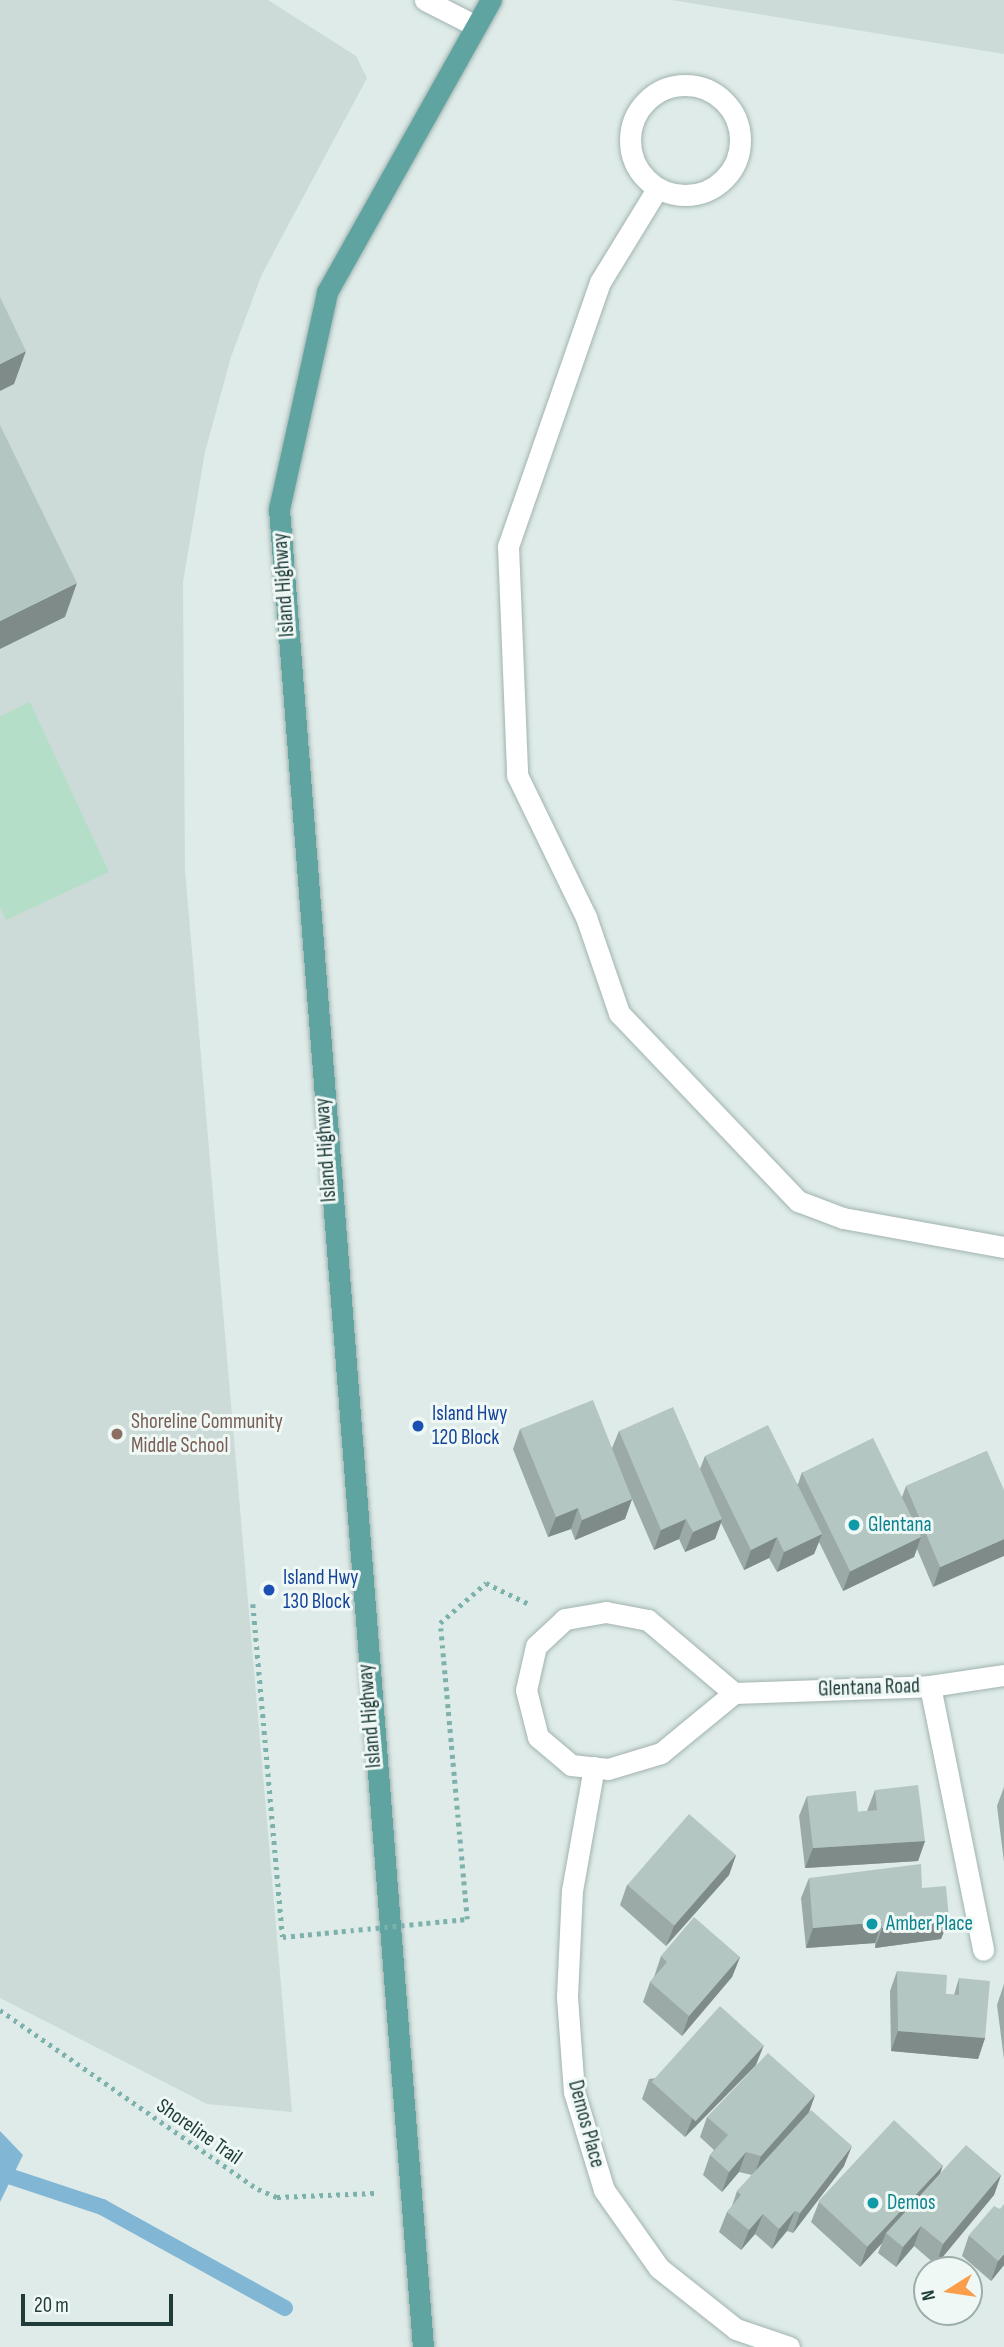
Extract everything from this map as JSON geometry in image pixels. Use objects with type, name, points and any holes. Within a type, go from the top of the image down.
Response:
[{"type":"main road","name":"Island Highway","points":[[423,2347],[407,2191],[279,509],[327,292],[474,25],[491,0]]},
{"type":"street","points":[[425,0],[474,25]]},
{"type":"street","points":[[678,84],[713,91],[736,117],[740,151],[723,182],[692,196],[657,189],[634,164],[630,129],[641,108],[647,98],[678,84]]},
{"type":"street","points":[[657,189],[600,282],[508,546],[517,775],[586,917],[619,1013],[798,1201],[843,1218],[1004,1247]]},
{"type":"street","points":[[606,1612],[648,1620],[734,1693],[661,1752],[594,1767],[571,1765],[538,1737],[526,1690],[536,1646],[565,1619],[606,1612]]},
{"type":"street","name":"Glentana Road","points":[[734,1693],[930,1686],[1004,1675]]},
{"type":"street","points":[[930,1686],[983,1950]]},
{"type":"street","name":"Demos Place","points":[[594,1767],[572,1890],[567,1997],[574,2092],[604,2190],[659,2268],[736,2329],[789,2347]]},
{"type":"path","points":[[253,1604],[283,1937],[467,1919],[440,1623],[486,1583],[525,1599],[553,1631]]},
{"type":"path","name":"Shoreline Trail","points":[[0,2010],[258,2189],[288,2197],[407,2191]]},
{"type":"shaded area","name":"Shoreline Community Middle School","points":[[0,0],[268,0],[356,56],[367,78],[262,274],[231,357],[205,452],[183,582],[185,870],[292,2112],[207,2104],[0,1998]]},
{"type":"shaded area","points":[[671,0],[1004,0],[1004,54]]},
{"type":"green space","points":[[30,702],[109,872],[6,920],[0,907],[0,716]]},
{"type":"water","points":[[0,2131],[23,2155],[0,2202]]},
{"type":"building","points":[[0,297],[26,351],[0,364]]},
{"type":"building","points":[[0,425],[77,583],[0,621]]},
{"type":"building","points":[[593,1400],[632,1499],[582,1520],[578,1508],[556,1517],[520,1429]]},
{"type":"building","points":[[673,1407],[722,1519],[693,1532],[686,1519],[661,1530],[619,1431]]},
{"type":"building","name":"Glentana","points":[[768,1425],[822,1534],[784,1552],[777,1537],[751,1550],[705,1456]]},
{"type":"building","name":"Glentana","points":[[873,1438],[921,1537],[850,1571],[802,1473]]},
{"type":"building","name":"Glentana","points":[[987,1451],[1004,1490],[1004,1539],[940,1567],[906,1486]]},
{"type":"building","points":[[918,1785],[925,1841],[813,1848],[807,1796],[856,1791],[858,1812],[877,1810],[875,1790]]},
{"type":"building","points":[[689,1814],[736,1855],[674,1926],[627,1885]]},
{"type":"building","points":[[921,1864],[922,1888],[946,1886],[949,1919],[882,1928],[882,1922],[813,1928],[809,1878]]},
{"type":"building","points":[[694,1917],[740,1957],[689,2016],[650,1982],[667,1962],[661,1956]]},
{"type":"building","points":[[897,1971],[947,1975],[946,1994],[959,1995],[959,1978],[990,1981],[985,2038],[898,2031]]},
{"type":"building","points":[[720,2006],[764,2045],[696,2121],[652,2082]]},
{"type":"building","points":[[768,2053],[815,2095],[761,2156],[746,2152],[729,2172],[710,2155],[728,2135],[707,2117]]},
{"type":"building","name":"Demos","points":[[811,2110],[852,2146],[800,2213],[795,2211],[779,2229],[763,2214],[749,2230],[727,2212],[741,2195],[737,2191]]},
{"type":"building","name":"Demos","points":[[894,2120],[943,2166],[867,2247],[818,2201]]},
{"type":"building","name":"Demos","points":[[966,2145],[1001,2175],[943,2244],[921,2226],[903,2247],[886,2233]]},
{"type":"building","points":[[1004,2204],[1004,2254],[998,2261],[969,2235],[994,2206],[1000,2209]]},
{"type":"waterway","points":[[0,2173],[102,2207],[285,2308]]},
{"type":"place","name":"Island Hwy 120 Block","points":[[418,1426]]},
{"type":"place","name":"Shoreline Community Middle School","points":[[117,1434]]},
{"type":"place","name":"Glentana","points":[[854,1525]]},
{"type":"place","name":"Island Hwy 130 Block","points":[[269,1590]]},
{"type":"place","name":"Amber Place","points":[[872,1924]]},
{"type":"place","name":"Demos","points":[[873,2203]]}]
